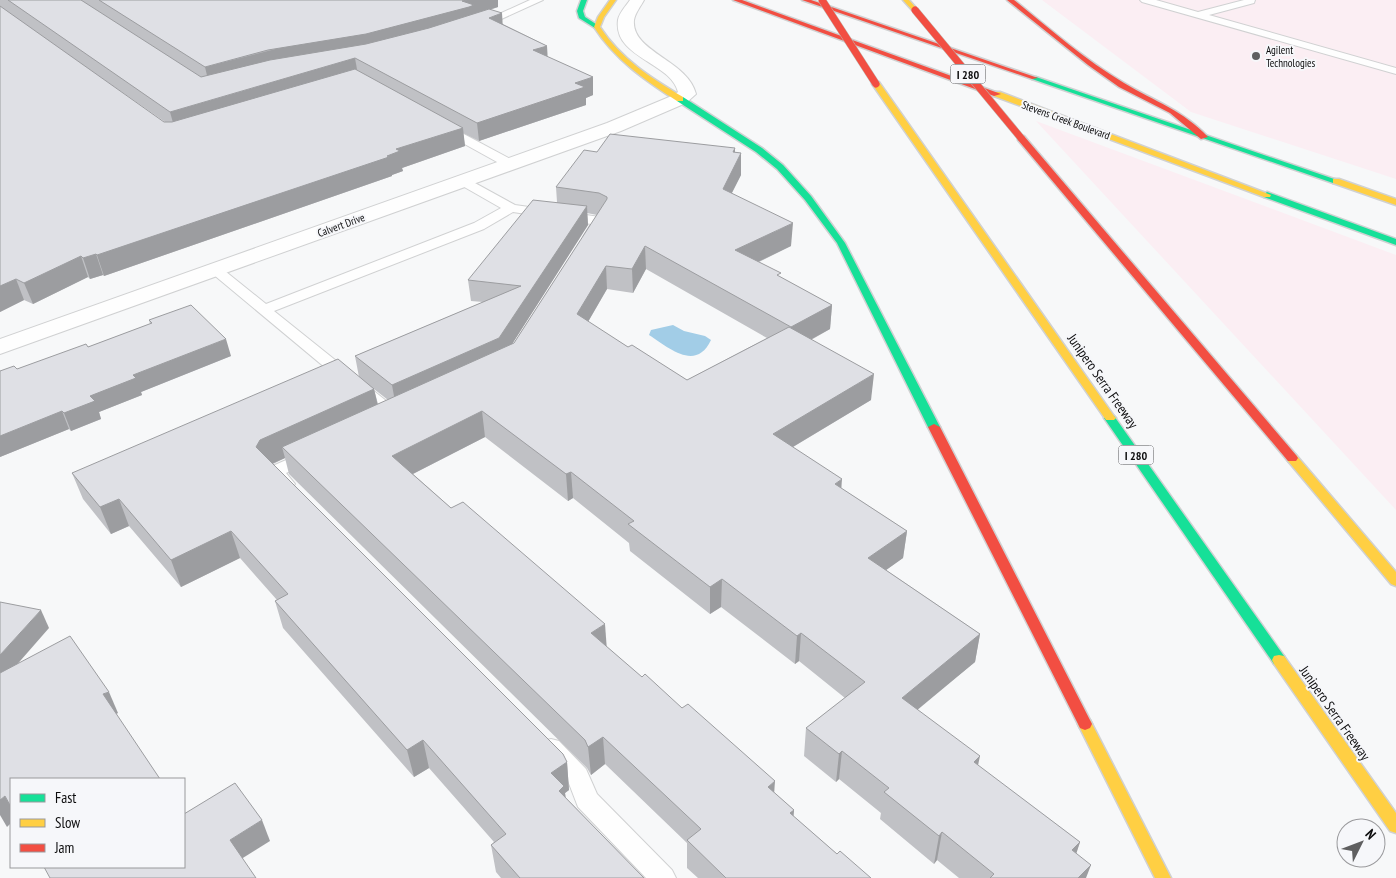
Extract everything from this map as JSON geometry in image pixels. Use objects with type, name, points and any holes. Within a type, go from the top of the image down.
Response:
[{"type":"main road","points":[[584,0],[580,10],[582,18],[597,27],[611,50],[637,71],[734,132],[771,159],[803,191],[841,243],[1163,878]]},
{"type":"main road","points":[[597,27],[601,17],[613,0]]},
{"type":"main road","name":"Stevens Creek Boulevard","points":[[736,0],[1107,134],[1202,172],[1396,242]]},
{"type":"main road","points":[[805,0],[1396,202]]},
{"type":"main road","name":"Junipero Serra Freeway","points":[[822,0],[876,84],[1396,826]]},
{"type":"main road","name":"I 280","points":[[906,0],[1020,138],[1396,581]]},
{"type":"main road","points":[[1010,0],[1090,64],[1122,85],[1173,112],[1204,137]]},
{"type":"street","points":[[637,0],[626,19],[626,30],[647,55],[680,78],[687,94],[680,99]]},
{"type":"street","name":"Calvert Drive","points":[[0,348],[464,181],[644,115],[680,99]]},
{"type":"lane","points":[[465,30],[538,0]]},
{"type":"lane","points":[[1145,0],[1173,3],[1198,15],[1396,71]]},
{"type":"lane","points":[[1198,15],[1251,1]]},
{"type":"lane","points":[[432,121],[510,164]]},
{"type":"lane","points":[[464,181],[511,208],[600,221],[579,254]]},
{"type":"lane","points":[[263,310],[479,226],[511,208]]},
{"type":"lane","points":[[215,270],[394,416]]},
{"type":"lane","points":[[378,424],[412,408]]},
{"type":"lane","points":[[301,499],[274,472],[319,451]]},
{"type":"lane","points":[[537,734],[578,776],[587,800],[663,878]]},
{"type":"shaded area","name":"Agilent Technologies","points":[[1042,0],[1396,0],[1396,179],[1191,112]]},
{"type":"shaded area","points":[[1036,121],[1396,255],[1396,510]]},
{"type":"water","points":[[673,325],[684,331],[705,336],[711,340],[705,350],[698,355],[690,356],[673,351],[649,335],[651,330]]},
{"type":"building","points":[[8,0],[81,0],[201,77],[270,60],[366,44],[429,28],[489,9],[502,13],[489,18],[547,46],[533,50],[593,77],[575,83],[585,87],[477,123],[355,58],[170,112]]},
{"type":"building","points":[[99,0],[467,0],[462,1],[474,5],[366,34],[268,50],[205,67]]},
{"type":"building","points":[[0,6],[164,122],[172,122],[355,69],[463,128],[396,149],[400,151],[387,156],[389,157],[97,255],[83,258],[81,256],[24,283],[16,279],[0,286]]},
{"type":"building","points":[[610,134],[735,148],[733,152],[741,153],[723,189],[793,223],[735,250],[781,273],[777,275],[832,305],[791,327],[645,246],[632,269],[606,266],[577,314],[628,347],[632,345],[687,380],[789,327],[874,374],[773,434],[842,479],[835,484],[907,531],[868,558],[980,634],[902,698],[980,756],[974,762],[1080,842],[1072,850],[1091,865],[1078,878],[990,878],[994,874],[942,832],[939,836],[884,792],[889,788],[842,751],[839,754],[806,728],[865,682],[801,633],[797,636],[722,579],[710,587],[628,524],[634,521],[571,472],[566,474],[482,411],[392,456],[451,508],[463,502],[605,624],[591,633],[642,677],[645,674],[682,708],[688,704],[775,781],[768,787],[794,810],[790,813],[837,854],[840,851],[871,878],[726,878],[687,840],[701,829],[603,737],[588,747],[585,740],[282,447],[514,343],[607,199],[607,197],[599,193],[556,187],[584,150],[597,152]]},
{"type":"building","points":[[533,200],[587,206],[499,338],[392,385],[355,356],[521,286],[468,280]]},
{"type":"building","points":[[191,305],[226,339],[133,375],[136,378],[90,396],[95,401],[64,413],[62,411],[0,436],[0,371],[14,366],[17,369],[86,344],[88,347],[152,323],[149,320]]},
{"type":"building","points":[[338,359],[374,389],[260,440],[256,447],[563,754],[567,762],[551,773],[564,786],[559,791],[644,878],[520,878],[491,845],[506,834],[423,740],[407,750],[275,601],[288,594],[231,531],[171,560],[119,499],[100,507],[72,473]]},
{"type":"building","points":[[0,602],[41,610],[0,655]]},
{"type":"building","points":[[70,636],[109,692],[103,694],[159,778],[10,778],[10,805],[5,796],[0,800],[0,673]]},
{"type":"building","points":[[235,783],[262,820],[230,840],[256,878],[50,878],[45,868],[185,868],[185,813]]},
{"type":"traffic: fast","points":[[584,0],[580,11],[582,18],[597,27]]},
{"type":"traffic: fast","points":[[1034,78],[1336,181]]},
{"type":"traffic: fast","points":[[680,99],[759,150],[780,167],[808,198],[841,243],[934,427]]},
{"type":"traffic: fast","points":[[1267,195],[1396,242]]},
{"type":"traffic: fast","points":[[1110,418],[1279,660]]},
{"type":"traffic: slow","points":[[613,0],[601,17],[597,27],[605,39],[613,50],[634,68],[680,99]]},
{"type":"traffic: slow","points":[[906,0],[915,10]]},
{"type":"traffic: slow","points":[[876,84],[1110,418]]},
{"type":"traffic: slow","points":[[997,94],[1267,195]]},
{"type":"traffic: slow","points":[[1336,181],[1396,202]]},
{"type":"traffic: slow","points":[[1292,458],[1396,581]]},
{"type":"traffic: slow","points":[[1279,660],[1396,826]]},
{"type":"traffic: slow","points":[[1085,724],[1163,878]]},
{"type":"traffic: jam","points":[[736,0],[997,94]]},
{"type":"traffic: jam","points":[[805,0],[1034,78]]},
{"type":"traffic: jam","points":[[822,0],[876,84]]},
{"type":"traffic: jam","points":[[1010,0],[1090,64],[1122,85],[1173,111],[1204,137]]},
{"type":"traffic: jam","points":[[915,10],[1021,138]]},
{"type":"traffic: jam","points":[[1021,138],[1292,458]]},
{"type":"traffic: jam","points":[[934,427],[1085,724]]},
{"type":"place","name":"Agilent Technologies","points":[[1256,56]]}]
